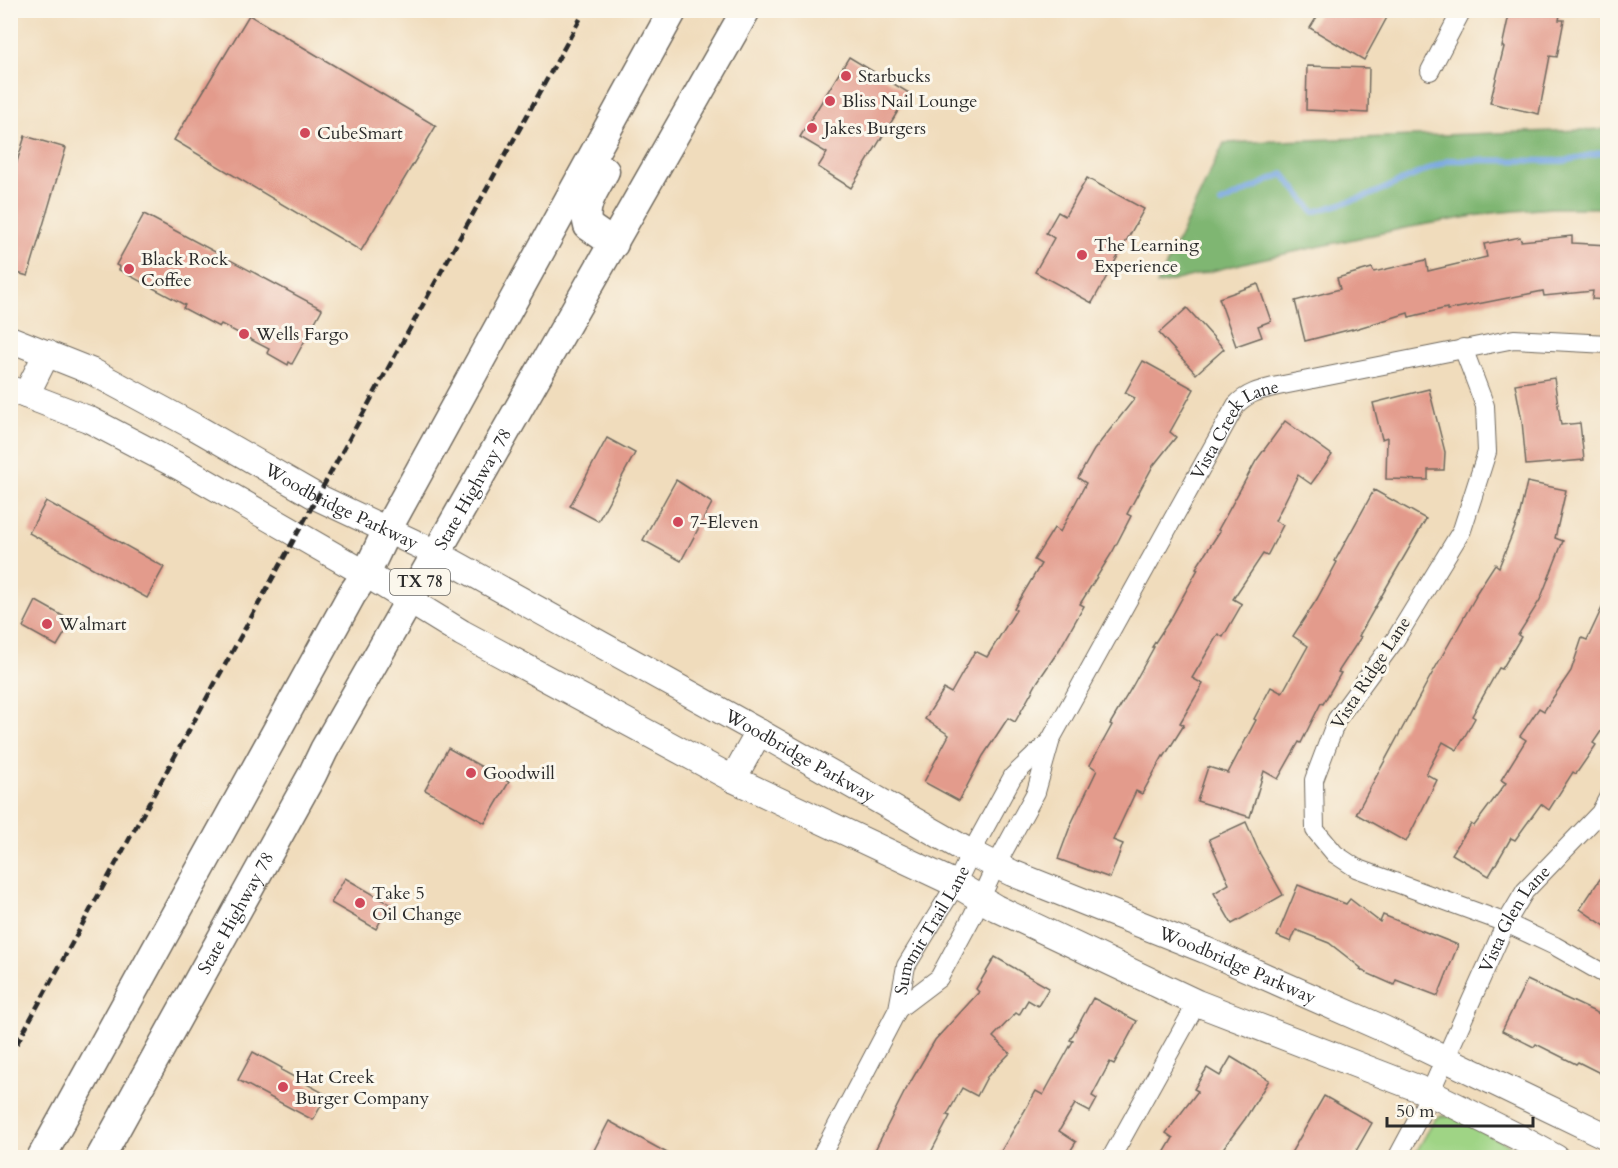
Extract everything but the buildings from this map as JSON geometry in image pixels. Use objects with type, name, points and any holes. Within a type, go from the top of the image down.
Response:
[{"type":"main road","name":"State Highway 78","points":[[100,1158],[324,750],[746,10]]},
{"type":"main road","points":[[614,244],[588,226],[585,216],[590,199],[659,72],[667,22]]},
{"type":"main road","name":"TX 78","points":[[49,1155],[352,594],[366,574],[387,530],[667,22]]},
{"type":"main road","name":"Woodbridge Parkway","points":[[10,339],[93,372],[318,497],[436,553],[759,732],[970,853],[1205,950],[1447,1057],[1608,1137]]},
{"type":"main road","points":[[47,353],[18,392],[88,419],[171,463],[366,574],[462,633],[733,779],[956,884],[996,908],[1197,1003],[1430,1093],[1556,1158]]},
{"type":"main road","points":[[733,779],[759,732]]},
{"type":"street","points":[[1430,71],[1462,10]]},
{"type":"street","name":"Vista Creek Lane","points":[[996,865],[1036,792],[1051,740],[1233,412],[1244,397],[1278,386],[1514,339],[1608,344]]},
{"type":"street","name":"Vista Ridge Lane","points":[[1463,348],[1485,406],[1487,452],[1462,530],[1395,640],[1337,719],[1314,780],[1315,830],[1335,854],[1356,868],[1506,923],[1555,946],[1608,976]]},
{"type":"street","name":"Vista Creek Lane","points":[[970,853],[1013,776],[1051,740]]},
{"type":"street","name":"Vista Glen Lane","points":[[1397,1158],[1447,1057],[1506,923],[1525,891],[1600,813],[1608,798]]},
{"type":"street","name":"Summit Trail Lane","points":[[820,1158],[898,1009],[906,966],[956,884],[970,853]]},
{"type":"street","name":"Summit Trail Lane","points":[[898,1009],[939,978],[996,865]]},
{"type":"street","points":[[1112,1158],[1197,1003]]},
{"type":"green space","points":[[1607,129],[1607,208],[1551,208],[1492,213],[1405,228],[1252,261],[1157,285],[1224,143]]},
{"type":"green space","points":[[1440,1116],[1453,1116],[1534,1158],[1413,1158],[1435,1119]]},
{"type":"waterway","points":[[1221,203],[1283,174],[1314,212],[1370,195],[1449,160],[1564,161],[1608,151]]},
{"type":"railway","points":[[10,1056],[585,10]]},
{"type":"place","name":"Starbucks","points":[[846,76]]},
{"type":"place","name":"Bliss Nail Lounge","points":[[830,101]]},
{"type":"place","name":"Jakes Burgers","points":[[812,128]]},
{"type":"place","name":"CubeSmart","points":[[305,133]]},
{"type":"place","name":"The Learning Experience","points":[[1082,255]]},
{"type":"place","name":"Black Rock Coffee","points":[[129,269]]},
{"type":"place","name":"Wells Fargo","points":[[244,334]]},
{"type":"place","name":"7-Eleven","points":[[678,522]]},
{"type":"place","name":"Walmart","points":[[47,624]]},
{"type":"place","name":"Goodwill","points":[[471,773]]},
{"type":"place","name":"Take 5 Oil Change","points":[[360,903]]},
{"type":"place","name":"Hat Creek Burger Company","points":[[283,1087]]}]
